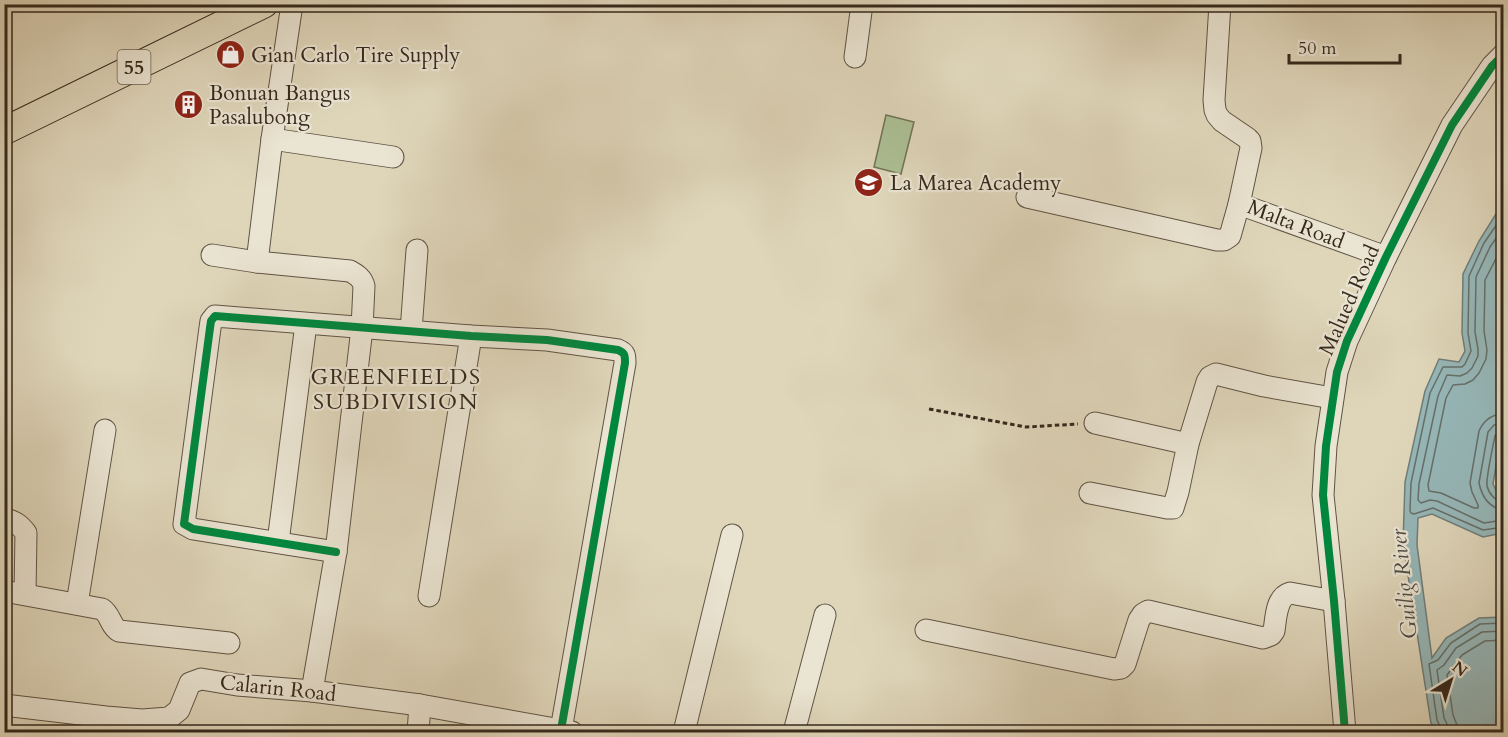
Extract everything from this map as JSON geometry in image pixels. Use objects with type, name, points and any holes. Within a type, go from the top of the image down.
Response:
[{"type":"main road","name":"55","points":[[4,131],[264,4]]},
{"type":"street","points":[[257,262],[292,4]]},
{"type":"street","points":[[855,57],[862,4]]},
{"type":"street","name":"Malta Road","points":[[1220,4],[1215,110],[1222,121],[1250,141],[1251,148],[1239,204],[1386,258]]},
{"type":"street","name":"Malued Road","points":[[1345,732],[1323,495],[1326,446],[1337,372],[1347,341],[1452,125],[1492,66],[1503,54]]},
{"type":"street","points":[[272,139],[393,157]]},
{"type":"street","points":[[1028,197],[1224,240],[1230,236],[1239,204]]},
{"type":"street","points":[[411,331],[417,250]]},
{"type":"street","points":[[212,255],[350,271],[363,281],[362,328],[336,552],[312,692]]},
{"type":"street","points":[[336,552],[193,529],[184,524],[211,321],[215,316],[547,340],[623,352],[625,356],[566,731]]},
{"type":"street","points":[[278,542],[306,324]]},
{"type":"street","points":[[429,596],[471,336]]},
{"type":"street","points":[[1090,493],[1173,508],[1188,444],[1207,382],[1216,374],[1264,386],[1332,398]]},
{"type":"street","points":[[1095,423],[1188,444]]},
{"type":"street","points":[[77,604],[105,430]]},
{"type":"street","points":[[4,519],[12,520],[20,525],[26,533],[26,594]]},
{"type":"street","points":[[684,732],[732,535]]},
{"type":"street","points":[[4,591],[102,609],[108,615],[112,626],[119,631],[229,644]]},
{"type":"street","points":[[926,630],[1114,669],[1121,668],[1125,664],[1139,620],[1148,611],[1263,638],[1274,631],[1280,600],[1285,594],[1334,601]]},
{"type":"street","points":[[794,732],[825,615]]},
{"type":"street","name":"Calarin Road","points":[[4,705],[142,720],[170,718],[179,710],[190,683],[201,679],[420,705],[566,731]]},
{"type":"street","points":[[418,732],[420,705]]},
{"type":"path","points":[[929,409],[1026,427],[1095,423]]},
{"type":"green space","points":[[886,115],[914,122],[901,174],[874,167]]},
{"type":"water","points":[[1503,205],[1504,420],[1493,484],[1499,496],[1503,497],[1503,533],[1483,537],[1432,514],[1418,518],[1417,545],[1432,658],[1446,638],[1479,618],[1503,617],[1503,732],[1437,732],[1431,723],[1403,543],[1405,482],[1425,391],[1439,359],[1459,362],[1465,351],[1462,333],[1463,274],[1479,241]]},
{"type":"cycle path","points":[[1345,732],[1323,495],[1326,446],[1337,372],[1347,341],[1386,257],[1452,125],[1492,66],[1504,54]]},
{"type":"cycle path","points":[[336,552],[193,529],[184,524],[211,321],[215,316],[547,340],[622,352],[625,356],[625,363],[561,730]]},
{"type":"place","name":"Gian Carlo Tire Supply","points":[[230,55]]},
{"type":"place","name":"Bonuan Bangus Pasalubong","points":[[188,105]]},
{"type":"place","name":"La Marea Academy","points":[[869,183]]},
{"type":"district","name":"GREENFIELDS SUBDIVISION","points":[[396,388]]},
{"type":"water label","name":"Guilig River","points":[[1403,584]]}]
